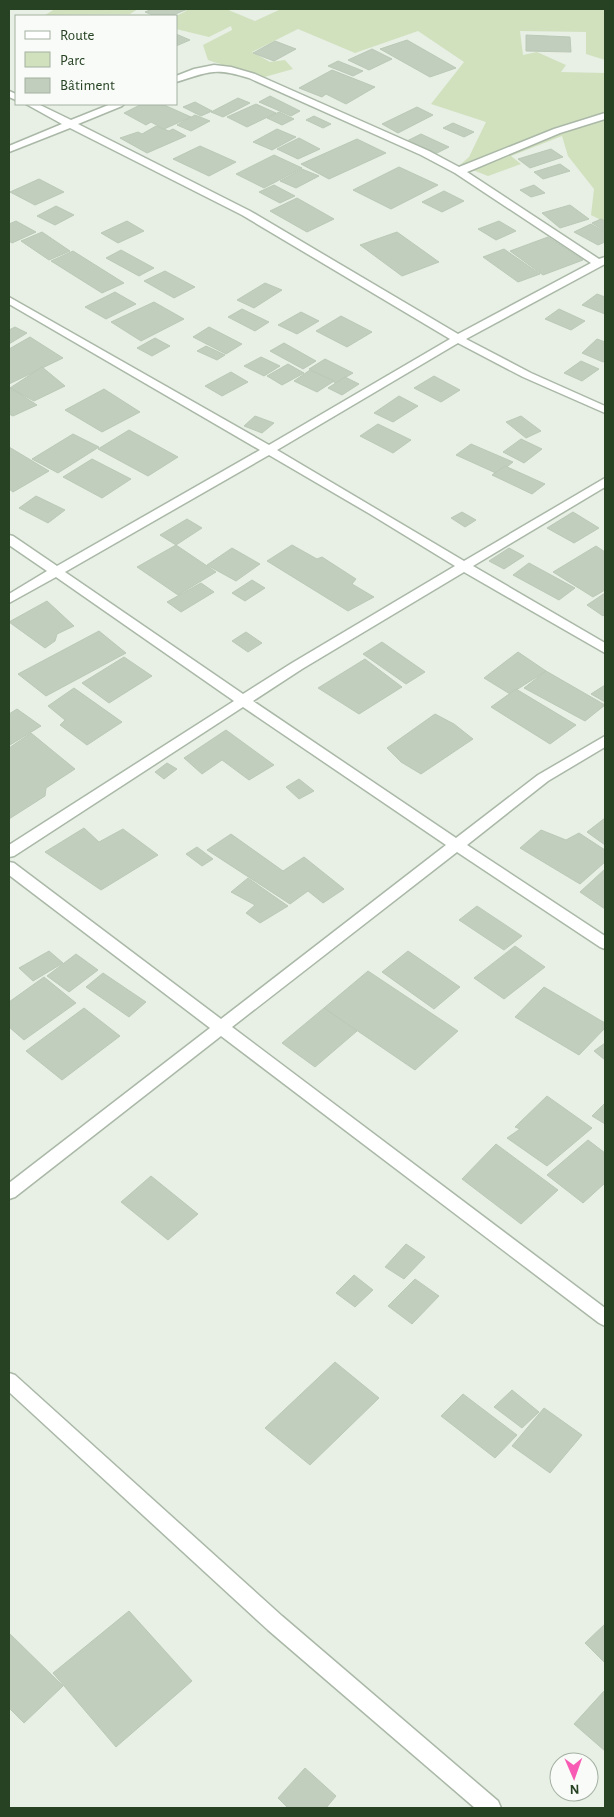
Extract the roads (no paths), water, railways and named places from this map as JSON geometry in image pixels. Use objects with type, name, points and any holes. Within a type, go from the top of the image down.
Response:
[{"type":"street","points":[[9,599],[56,570],[458,339],[602,262],[459,171],[425,153],[252,76],[224,67],[197,70],[178,78]]},
{"type":"street","points":[[32,105],[246,213],[458,339],[527,375],[605,410]]},
{"type":"street","points":[[9,150],[117,105]]},
{"type":"street","points":[[459,171],[557,130],[605,116]]},
{"type":"street","points":[[9,300],[374,511],[605,649]]},
{"type":"street","points":[[9,852],[242,700],[605,482]]},
{"type":"street","points":[[9,539],[242,700],[605,942]]},
{"type":"street","points":[[9,1192],[543,778],[605,741]]},
{"type":"street","points":[[9,867],[223,1027],[605,1318]]},
{"type":"street","points":[[9,1381],[275,1624],[491,1808]]}]
